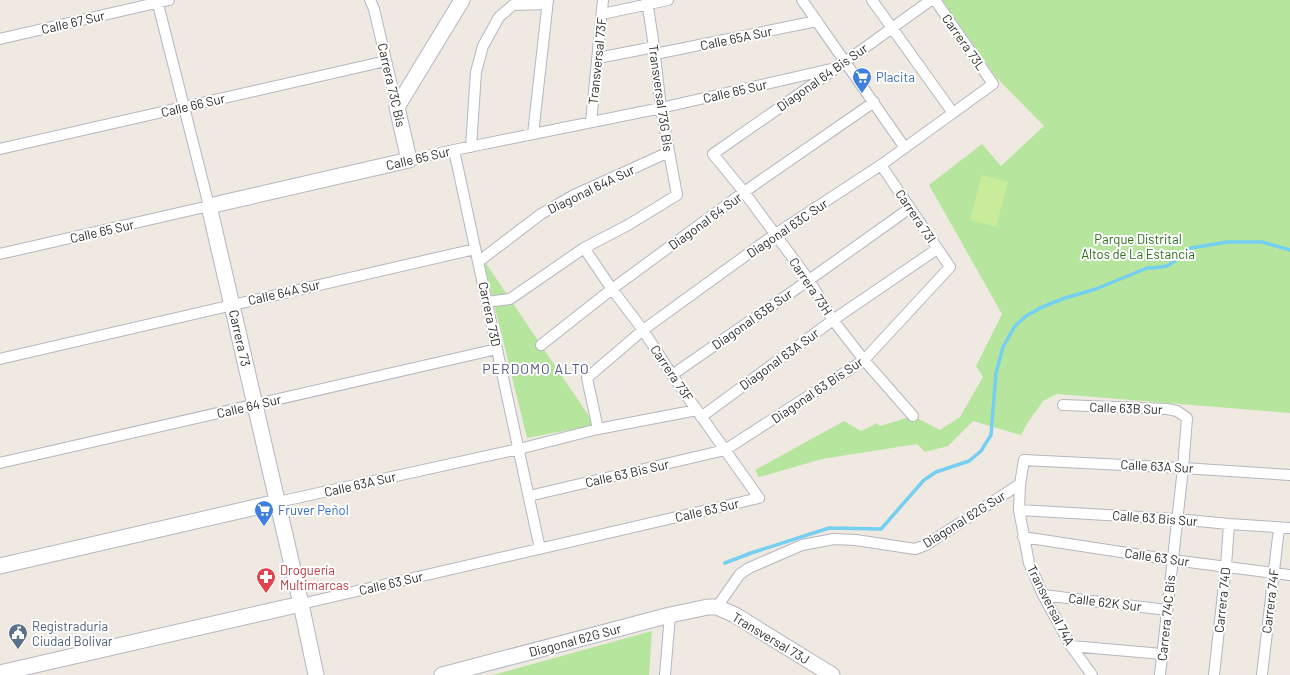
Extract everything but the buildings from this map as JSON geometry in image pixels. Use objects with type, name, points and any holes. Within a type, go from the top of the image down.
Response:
[{"type":"street","name":"Calle 67 Sur","points":[[0,39],[157,1],[169,0]]},
{"type":"street","name":"Transversal 73F","points":[[591,122],[603,0]]},
{"type":"street","points":[[602,14],[647,2],[668,0]]},
{"type":"street","points":[[802,0],[841,64],[874,102],[905,148]]},
{"type":"street","points":[[872,0],[953,113]]},
{"type":"street","name":"Diagonal 64 Bis Sur","points":[[713,154],[930,0]]},
{"type":"street","name":"Carrera 73L","points":[[935,0],[993,84]]},
{"type":"street","name":"Carrera 73","points":[[157,1],[209,206],[278,502],[316,675]]},
{"type":"street","points":[[471,147],[476,72],[483,46],[499,17],[513,5],[548,2],[532,134]]},
{"type":"street","name":"Transversal 73G Bis","points":[[584,248],[628,225],[677,195],[661,108],[655,51],[647,2]]},
{"type":"street","points":[[397,107],[456,3]]},
{"type":"street","name":"Carrera 73C Bis","points":[[372,4],[409,160]]},
{"type":"street","name":"Calle 65A Sur","points":[[598,58],[655,51],[816,21]]},
{"type":"street","name":"Calle 66 Sur","points":[[0,149],[386,61]]},
{"type":"street","name":"Calle 65 Sur","points":[[0,254],[454,150],[661,108],[841,64]]},
{"type":"street","name":"Diagonal 63C Sur","points":[[598,429],[587,378],[643,330],[774,235],[881,165],[993,84]]},
{"type":"street","name":"Diagonal 64 Sur","points":[[541,345],[612,289],[744,192],[874,102]]},
{"type":"street","name":"Carrera 73D","points":[[454,150],[540,549]]},
{"type":"street","name":"Diagonal 64A Sur","points":[[478,262],[541,214],[574,195],[669,152]]},
{"type":"street","name":"Carrera 73H","points":[[713,154],[744,192],[774,235],[809,280],[833,320],[864,360],[912,416]]},
{"type":"street","name":"Carrera 73I","points":[[881,165],[950,267]]},
{"type":"street","name":"Diagonal 63B Sur","points":[[672,375],[910,208]]},
{"type":"street","points":[[487,302],[510,298],[521,292],[584,248]]},
{"type":"street","name":"Carrera 73F","points":[[584,248],[612,289],[643,330],[672,375],[759,498]]},
{"type":"street","name":"Calle 64A Sur","points":[[0,358],[476,249]]},
{"type":"street","name":"Diagonal 63A Sur","points":[[699,413],[937,249]]},
{"type":"street","name":"Diagonal 63 Bis Sur","points":[[725,450],[864,360],[950,267]]},
{"type":"street","name":"Calle 64 Sur","points":[[0,463],[497,349]]},
{"type":"street","name":"Calle 63B Sur","points":[[1063,405],[1167,409],[1177,411],[1187,418]]},
{"type":"street","name":"Calle 63A Sur","points":[[0,566],[278,502],[519,449],[598,429],[699,413]]},
{"type":"street","name":"Carrera 74C Bis","points":[[1160,675],[1183,468],[1187,418]]},
{"type":"street","name":"Calle 63 Bis Sur","points":[[529,496],[725,450]]},
{"type":"street","name":"Calle 63A Sur","points":[[1024,460],[1183,468],[1290,476]]},
{"type":"street","name":"Transversal 74A","points":[[1024,460],[1020,484],[1019,510],[1028,563],[1043,595],[1071,646],[1092,675]]},
{"type":"street","name":"Diagonal 62G Sur","points":[[442,675],[670,615],[712,607],[740,574],[749,568],[802,545],[834,539],[870,542],[915,549],[926,545],[1020,484]]},
{"type":"street","name":"Calle 63 Sur","points":[[0,673],[759,498]]},
{"type":"street","name":"Calle 63 Bis Sur","points":[[1019,510],[1177,519],[1290,528]]},
{"type":"street","name":"Carrera 74D","points":[[1214,675],[1229,524]]},
{"type":"street","name":"Carrera 74F","points":[[1262,675],[1279,528]]},
{"type":"street","name":"Calle 63 Sur","points":[[1023,537],[1173,560],[1290,575]]},
{"type":"street","name":"Calle 62K Sur","points":[[1043,595],[1167,610]]},
{"type":"street","name":"Transversal 73J","points":[[712,607],[735,615],[832,675]]},
{"type":"street","points":[[665,675],[670,615]]},
{"type":"street","points":[[1071,646],[1162,654]]},
{"type":"green space","name":"Parque Distrital Altos de La Estancia","points":[[942,0],[1290,0],[1290,413],[1057,394],[1043,401],[1021,435],[973,421],[948,446],[925,452],[917,444],[822,459],[759,477],[755,470],[844,421],[861,431],[877,423],[880,426],[913,416],[940,430],[960,417],[983,377],[976,366],[1002,314],[929,185],[982,144],[1001,166],[1044,126],[996,77]]},
{"type":"green space","points":[[982,175],[1008,182],[996,227],[970,220]]},
{"type":"green space","points":[[483,259],[595,425],[527,438]]},
{"type":"green space","points":[[652,631],[649,675],[492,675],[511,670]]},
{"type":"waterway","points":[[725,563],[829,528],[881,529],[924,480],[936,472],[969,461],[981,451],[991,435],[996,373],[1003,347],[1015,326],[1026,316],[1042,307],[1065,298],[1096,289],[1147,268],[1167,266],[1191,248],[1227,242],[1262,242],[1290,250]]},
{"type":"place","name":"Placita","points":[[862,94]]},
{"type":"place","name":"Fruver Peñol","points":[[264,527]]},
{"type":"place","name":"Droguería Multimarcas","points":[[266,594]]},
{"type":"place","name":"Registraduria Ciudad Bolivar","points":[[18,650]]},
{"type":"district","name":"PERDOMO ALTO","points":[[536,368]]}]
